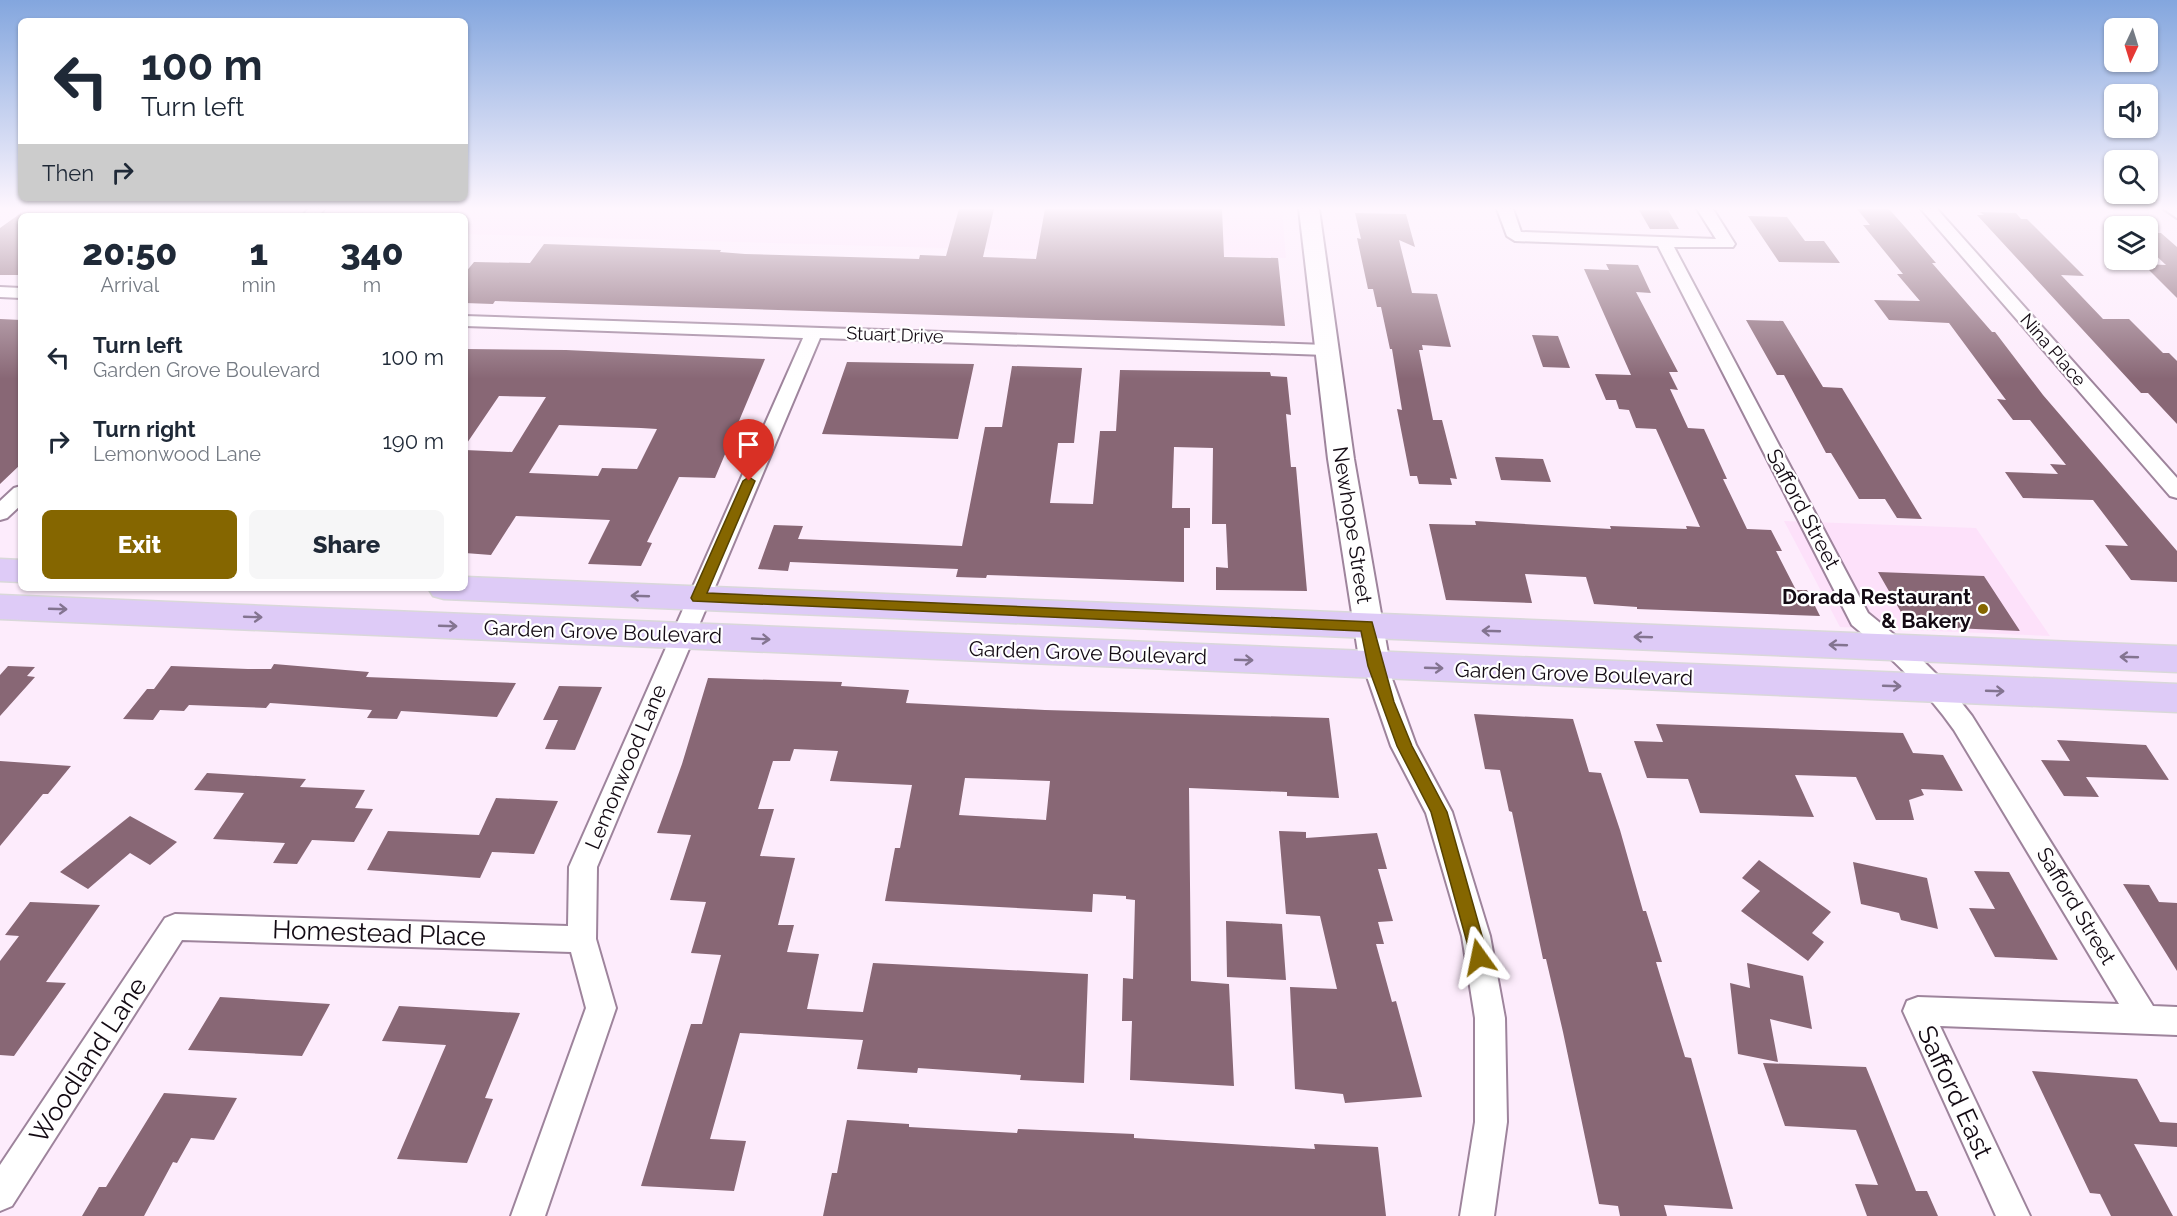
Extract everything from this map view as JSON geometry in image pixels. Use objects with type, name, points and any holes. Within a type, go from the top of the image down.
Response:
[{"type":"main road","points":[[0,570],[18,571]]},
{"type":"main road","name":"Garden Grove Boulevard","points":[[468,589],[2177,659]]},
{"type":"main road","name":"Garden Grove Boulevard","points":[[0,607],[2177,698]]},
{"type":"street","name":"Newhope Street","points":[[1316,266],[1326,350],[1375,666],[1404,746],[1439,812],[1476,936],[1490,1018],[1491,1122],[1477,1216]]},
{"type":"street","name":"Safford Street","points":[[1676,266],[1860,619],[1896,648],[1937,688],[1963,723],[2146,1021]]},
{"type":"street","name":"Nina Place","points":[[1979,266],[2177,491]]},
{"type":"street","points":[[0,292],[18,293]]},
{"type":"street","name":"Stuart Drive","points":[[468,321],[1326,350]]},
{"type":"street","name":"Lemonwood Lane","points":[[528,1216],[601,1008],[582,939],[583,867],[814,333]]},
{"type":"street","points":[[0,513],[18,496]]},
{"type":"street","name":"Homestead Place","points":[[176,927],[582,939]]},
{"type":"street","name":"Woodland Lane","points":[[0,1194],[176,927]]},
{"type":"street","name":"Safford East","points":[[2013,1216],[1918,1011],[2146,1021]]},
{"type":"street","points":[[2146,1021],[2177,1021]]},
{"type":"shaded area","points":[[1784,521],[1976,528],[2050,636],[1840,627]]},
{"type":"building","points":[[0,266],[18,266],[18,275],[0,275]]},
{"type":"building","points":[[471,266],[1279,266],[1285,326],[495,301],[493,304],[468,303],[468,269]]},
{"type":"building","points":[[1363,266],[1405,266],[1412,293],[1437,294],[1451,347],[1422,345],[1423,350],[1419,350],[1433,420],[1442,420],[1457,479],[1450,478],[1452,485],[1419,484],[1417,476],[1410,476],[1397,409],[1402,410],[1392,349],[1390,349],[1381,307],[1377,307],[1373,289],[1368,289]]},
{"type":"building","points":[[1607,266],[1638,266],[1651,293],[1636,292],[1678,372],[1669,372],[1678,390],[1670,389],[1688,428],[1704,429],[1727,479],[1723,479],[1747,529],[1771,530],[1782,551],[1776,551],[1796,590],[1807,590],[1820,616],[1637,609],[1637,607],[1594,604],[1586,577],[1525,574],[1532,603],[1446,600],[1429,524],[1476,525],[1475,521],[1611,529],[1610,526],[1687,529],[1686,526],[1700,527],[1656,429],[1636,428],[1629,410],[1619,409],[1616,400],[1606,400],[1595,374],[1631,375],[1584,269],[1609,270]]},
{"type":"building","points":[[1896,266],[1934,266],[1992,332],[1995,332],[2043,395],[2177,551],[2177,582],[2131,580],[2105,545],[2128,546],[2093,500],[2023,498],[2005,472],[2058,474],[2050,464],[2066,465],[2030,420],[2013,420],[1997,399],[2006,400],[1949,323],[1889,320],[1874,300],[1920,301],[1897,274],[1903,274]]},
{"type":"building","points":[[2024,266],[2074,266],[2084,276],[2061,275],[2103,319],[2129,319],[2163,353],[2169,353],[2177,361],[2177,424],[2148,393],[2141,393]]},
{"type":"building","points":[[2158,266],[2177,266],[2177,298],[2149,270],[2158,270]]},
{"type":"building","points":[[0,319],[18,320],[18,467],[0,484]]},
{"type":"building","points":[[1746,320],[1783,321],[1823,387],[1842,388],[1922,519],[1897,518],[1885,499],[1859,499],[1831,453],[1826,453],[1784,375],[1777,375]]},
{"type":"building","points":[[1532,335],[1558,336],[1570,368],[1543,367]]},
{"type":"building","points":[[468,349],[566,350],[765,359],[715,478],[679,477],[647,542],[652,543],[641,566],[588,564],[610,520],[516,516],[491,555],[468,553],[468,450],[512,452],[546,397],[499,396],[468,442]],"holes":[[[559,425],[657,429],[637,469],[602,468],[598,476],[529,473]]]},
{"type":"building","points":[[847,362],[974,364],[958,439],[822,434]]},
{"type":"building","points":[[1012,366],[1082,368],[1074,443],[1058,443],[1050,503],[1093,504],[1100,431],[1116,431],[1120,370],[1270,372],[1271,376],[1287,377],[1291,415],[1286,414],[1291,467],[1296,467],[1307,591],[1216,590],[1216,567],[1228,568],[1226,524],[1212,524],[1213,448],[1174,447],[1172,508],[1190,508],[1190,528],[1184,528],[1184,582],[987,575],[986,578],[956,577],[958,569],[790,562],[788,571],[758,569],[774,525],[803,526],[798,539],[962,546],[985,427],[1002,427]]},
{"type":"building","points":[[1495,457],[1543,459],[1551,482],[1501,480]]},
{"type":"building","points":[[1878,572],[1984,576],[2020,631],[1909,626]]},
{"type":"building","points":[[274,664],[369,672],[366,677],[516,683],[497,717],[401,711],[397,719],[367,718],[372,710],[270,703],[266,708],[189,705],[184,711],[160,710],[153,720],[123,719],[147,689],[154,689],[171,666],[271,669]]},
{"type":"building","points":[[8,666],[35,667],[27,676],[35,677],[0,716],[0,675]]},
{"type":"building","points":[[708,678],[842,682],[841,686],[909,690],[906,703],[1045,710],[1329,718],[1339,798],[1287,796],[1287,792],[1189,788],[1191,981],[1229,984],[1234,1086],[1130,1080],[1132,1021],[1122,1021],[1123,978],[1133,979],[1135,900],[1126,899],[1126,896],[1093,894],[1092,912],[885,901],[895,848],[900,848],[912,785],[830,781],[838,751],[794,749],[790,761],[773,761],[758,809],[774,809],[760,856],[795,858],[778,925],[794,925],[787,952],[819,954],[807,1009],[863,1012],[873,963],[1088,974],[1084,1083],[1020,1080],[1021,1075],[918,1068],[917,1073],[857,1069],[863,1040],[740,1033],[710,1139],[746,1141],[734,1191],[641,1186],[691,1024],[702,1024],[721,955],[691,953],[706,902],[670,900],[691,835],[657,833],[682,764]],"holes":[[[965,778],[1050,781],[1046,820],[959,815]]]},
{"type":"building","points":[[559,686],[602,687],[575,750],[545,749],[558,720],[543,720]]},
{"type":"building","points":[[1474,714],[1573,719],[1589,772],[1601,773],[1620,830],[1643,911],[1646,911],[1662,962],[1656,962],[1685,1057],[1691,1058],[1733,1209],[1664,1205],[1667,1216],[1620,1216],[1618,1206],[1599,1204],[1563,1032],[1546,959],[1543,959],[1512,812],[1509,811],[1500,770],[1485,769]]},
{"type":"building","points":[[1656,724],[1903,733],[1913,753],[1943,755],[1963,791],[1921,789],[1924,795],[1909,800],[1914,820],[1876,820],[1856,777],[1795,775],[1814,817],[1700,813],[1688,779],[1647,778],[1634,741],[1663,742]]},
{"type":"building","points":[[2057,740],[2146,745],[2169,780],[2086,777],[2099,797],[2064,796],[2041,760],[2070,761]]},
{"type":"building","points":[[0,761],[71,766],[48,794],[43,794],[0,846]]},
{"type":"building","points":[[207,773],[306,779],[300,787],[365,790],[355,808],[373,809],[354,842],[312,840],[297,864],[273,863],[285,843],[213,839],[244,793],[194,790]]},
{"type":"building","points":[[496,798],[558,801],[534,854],[492,852],[480,878],[367,870],[388,831],[479,835]]},
{"type":"building","points":[[130,816],[177,842],[150,865],[130,853],[88,889],[60,872]]},
{"type":"building","points":[[1279,831],[1306,832],[1306,838],[1377,833],[1387,869],[1378,869],[1393,921],[1378,922],[1384,944],[1376,944],[1392,1002],[1396,1001],[1422,1097],[1345,1103],[1343,1094],[1295,1089],[1290,987],[1337,989],[1320,916],[1286,914]]},
{"type":"building","points":[[1759,860],[1831,912],[1812,933],[1824,942],[1808,961],[1741,911],[1760,891],[1742,878]]},
{"type":"building","points":[[1853,862],[1927,878],[1938,929],[1901,920],[1899,913],[1861,904]]},
{"type":"building","points":[[1974,871],[2009,872],[2058,960],[1995,957],[1969,908],[1995,909]]},
{"type":"building","points":[[2123,884],[2149,885],[2159,902],[2177,903],[2177,971]]},
{"type":"building","points":[[30,902],[100,905],[46,982],[66,983],[14,1056],[0,1055],[0,961],[19,936],[5,935]]},
{"type":"building","points":[[1226,921],[1282,924],[1286,980],[1227,977]]},
{"type":"building","points":[[1747,963],[1803,976],[1812,1029],[1770,1019],[1778,1062],[1738,1054],[1730,983],[1750,988]]},
{"type":"building","points":[[220,997],[330,1004],[302,1056],[188,1050]]},
{"type":"building","points":[[399,1006],[520,1013],[485,1098],[493,1099],[467,1163],[397,1159],[446,1045],[382,1041]]},
{"type":"building","points":[[1763,1063],[1866,1067],[1916,1191],[1927,1191],[1938,1216],[1867,1216],[1855,1184],[1878,1185],[1856,1130],[1785,1126]]},
{"type":"building","points":[[2032,1071],[2137,1079],[2160,1122],[2177,1123],[2177,1147],[2134,1144],[2173,1216],[2111,1216],[2100,1194],[2090,1193]]},
{"type":"building","points":[[164,1093],[237,1098],[214,1140],[191,1138],[177,1163],[173,1162],[144,1216],[82,1216],[99,1187],[106,1187]]},
{"type":"building","points":[[847,1120],[909,1124],[909,1127],[1017,1133],[1018,1129],[1134,1134],[1134,1138],[1315,1149],[1314,1144],[1378,1147],[1386,1216],[823,1216],[832,1173],[837,1173]]},
{"type":"place","name":"Dorada Restaurant & Bakery","points":[[1983,609]]},
{"type":"route","points":[[749,481],[698,598],[1367,626],[1375,666],[1404,746],[1439,812],[1476,936],[1479,957]]}]
